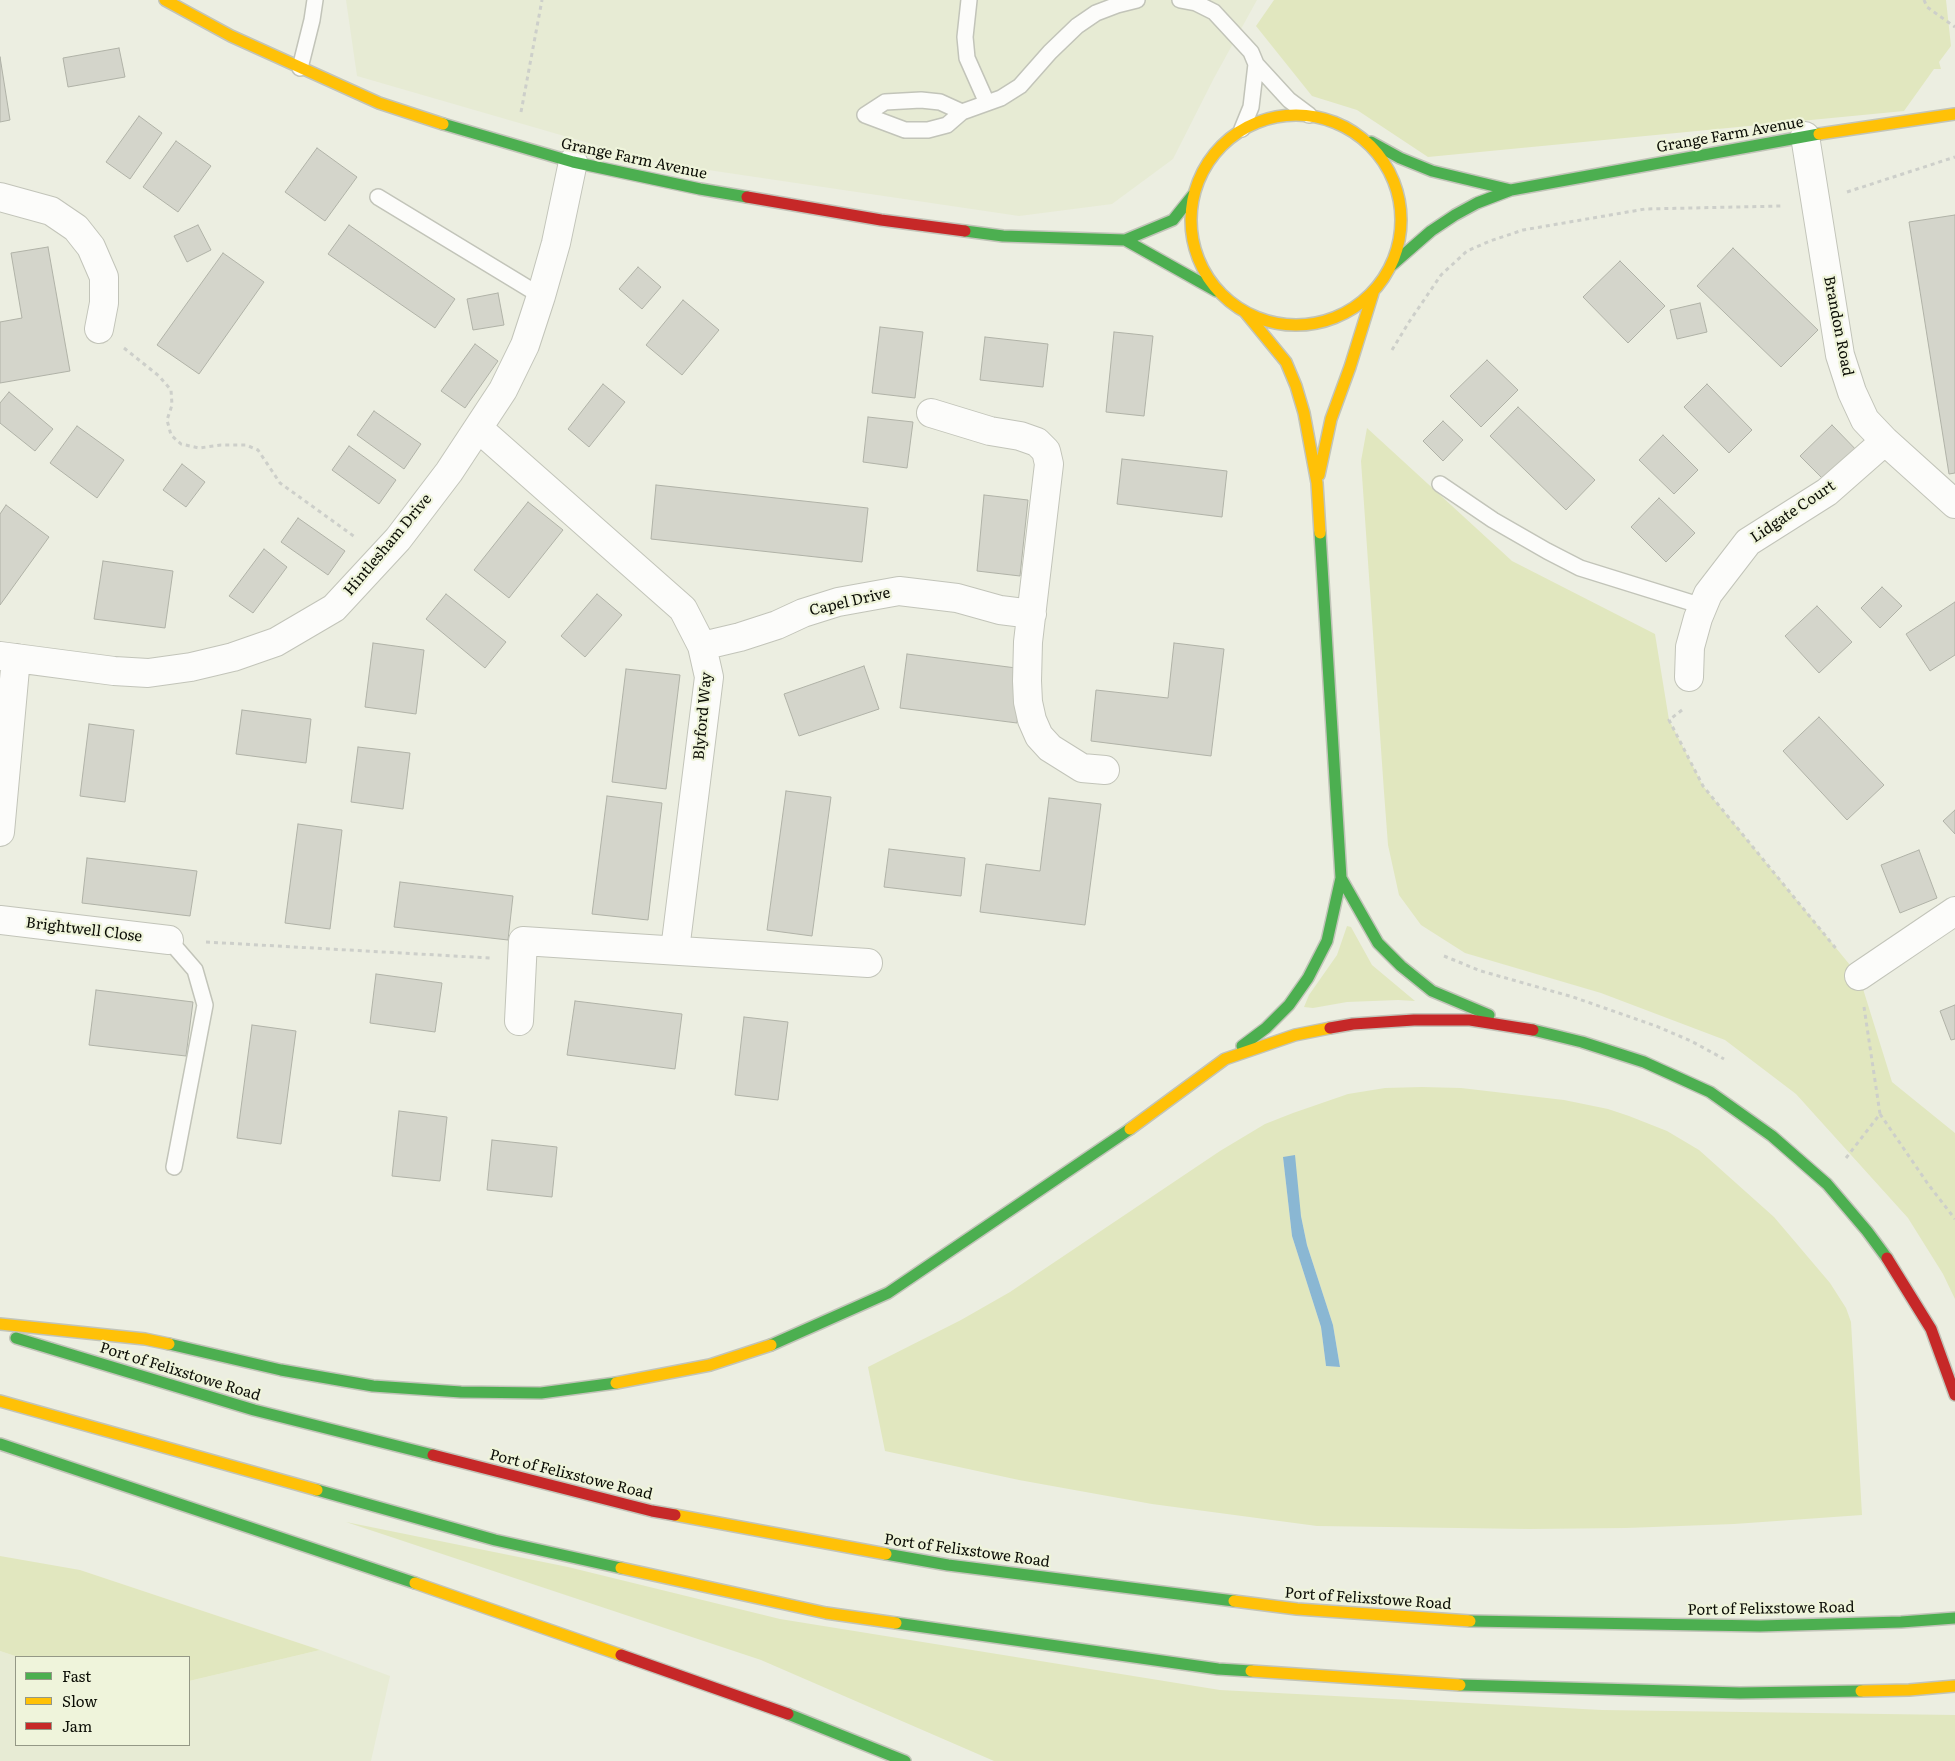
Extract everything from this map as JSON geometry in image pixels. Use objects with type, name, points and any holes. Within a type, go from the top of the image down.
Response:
[{"type":"main road","name":"Grange Farm Avenue","points":[[165,0],[231,36],[379,103],[462,130],[573,162],[700,189],[881,220],[1003,236],[1125,240],[1173,220],[1193,195],[1211,157],[1242,129],[1274,116],[1309,115],[1328,119],[1345,126],[1400,158],[1432,171],[1511,190]]},
{"type":"main road","name":"Grange Farm Avenue","points":[[1392,265],[1431,232],[1455,215],[1477,203],[1511,190],[1805,136],[1955,114]]},
{"type":"main road","points":[[1317,483],[1331,419],[1350,367],[1373,293],[1392,265],[1400,238],[1401,210],[1395,182],[1381,157],[1361,136]]},
{"type":"main road","points":[[0,1324],[145,1338],[281,1370],[373,1386],[461,1392],[541,1393],[618,1383],[710,1365],[779,1342],[888,1293],[1122,1134],[1266,1028],[1289,1005],[1308,978],[1327,941],[1341,878],[1317,483],[1304,413],[1286,362],[1245,312],[1220,293],[1201,264],[1192,230],[1193,195]]},
{"type":"main road","name":"Grange Farm Avenue","points":[[1125,240],[1220,293]]},
{"type":"main road","points":[[1245,312],[1278,324],[1312,324],[1345,313],[1373,293]]},
{"type":"main road","points":[[1341,878],[1378,943],[1401,966],[1432,991],[1520,1027]]},
{"type":"main road","points":[[1225,1059],[1295,1035],[1353,1024],[1414,1020],[1470,1020],[1520,1027],[1582,1042],[1644,1062],[1710,1092],[1772,1136],[1827,1184],[1867,1231],[1896,1270],[1932,1329],[1955,1395]]},
{"type":"main road","name":"Port of Felixstowe Road","points":[[0,1333],[254,1410],[652,1512],[948,1566],[1297,1609],[1465,1621],[1760,1626],[1901,1622],[1955,1618]]},
{"type":"main road","points":[[0,1401],[495,1540],[826,1613],[1218,1669],[1417,1683],[1740,1693],[1909,1690],[1955,1686]]},
{"type":"main road","points":[[0,1444],[345,1559],[762,1704],[905,1761]]},
{"type":"street","name":"Brandon Road","points":[[1805,136],[1840,355],[1852,392],[1865,420],[1885,441],[1955,504]]},
{"type":"street","name":"Hintlesham Drive","points":[[8,657],[114,671],[148,673],[192,668],[233,657],[276,642],[334,608],[398,539],[449,472],[503,390],[520,354],[541,296],[556,243],[573,162]]},
{"type":"street","points":[[0,197],[52,211],[76,228],[91,247],[104,277],[104,303],[99,329]]},
{"type":"street","points":[[931,413],[990,431],[1020,436],[1037,442],[1046,452],[1049,464],[1028,642],[1027,681],[1032,720],[1040,736],[1050,748],[1082,768],[1105,770]]},
{"type":"street","name":"Blyford Way","points":[[478,428],[683,609],[702,646],[709,677],[675,950]]},
{"type":"street","name":"Lidgate Court","points":[[1689,677],[1690,646],[1702,606],[1708,594],[1748,542],[1827,492],[1885,441]]},
{"type":"street","name":"Capel Drive","points":[[702,646],[777,626],[803,613],[838,602],[899,591],[957,598],[1000,610],[1032,614]]},
{"type":"street","points":[[0,832],[8,657]]},
{"type":"street","points":[[1859,976],[1955,911]]},
{"type":"street","name":"Brightwell Close","points":[[0,920],[169,940]]},
{"type":"street","points":[[519,1022],[523,942],[868,963]]},
{"type":"lane","points":[[300,68],[315,0]]},
{"type":"lane","points":[[969,0],[966,37],[967,58],[986,103]]},
{"type":"lane","points":[[962,112],[940,102],[921,100],[885,102],[865,115],[905,130],[928,130],[948,125],[962,112],[1001,98],[1020,86],[1050,52],[1096,13],[1117,4],[1137,0]]},
{"type":"lane","points":[[1180,0],[1196,4],[1214,12],[1251,52],[1256,64],[1289,100],[1309,115]]},
{"type":"lane","points":[[1242,129],[1251,107],[1256,64]]},
{"type":"lane","points":[[378,197],[541,296]]},
{"type":"lane","points":[[1440,484],[1500,524],[1547,552],[1580,568],[1702,606]]},
{"type":"lane","points":[[169,940],[195,970],[205,1004],[174,1168]]},
{"type":"path","points":[[515,146],[542,0]]},
{"type":"path","points":[[1924,0],[1927,7],[1955,26]]},
{"type":"path","points":[[1390,353],[1441,274],[1467,251],[1490,241],[1524,230],[1645,209],[1791,206],[1816,201],[1955,157]]},
{"type":"path","points":[[99,329],[158,376],[171,390],[172,405],[167,420],[171,435],[181,444],[199,448],[221,445],[246,445],[258,450],[280,483],[344,528],[381,557]]},
{"type":"path","points":[[1689,677],[1693,702],[1669,720],[1703,786],[1859,976],[1880,1114],[1928,1184],[1955,1219]]},
{"type":"path","points":[[169,940],[523,960]]},
{"type":"path","points":[[1439,954],[1481,971],[1573,997],[1656,1026],[1691,1041],[1727,1062]]},
{"type":"path","points":[[1827,1184],[1880,1114]]},
{"type":"shaded area","points":[[346,0],[1257,0],[1214,78],[1173,159],[1112,204],[1019,216],[654,162],[357,76]]},
{"type":"shaded area","points":[[320,1650],[390,1676],[371,1761],[0,1761],[0,1651],[15,1656],[15,1746],[190,1746],[190,1681]]},
{"type":"green space","points":[[1274,0],[1946,0],[1951,46],[1939,62],[1941,69],[1934,69],[1904,111],[1428,157],[1357,110],[1312,96],[1256,26]]},
{"type":"green space","points":[[1367,428],[1512,561],[1655,634],[1669,720],[1703,786],[1859,976],[1892,1082],[1955,1133],[1955,1299],[1943,1274],[1908,1218],[1796,1094],[1725,1040],[1601,993],[1465,953],[1421,925],[1399,895],[1388,845],[1361,461]]},
{"type":"green space","points":[[1347,926],[1351,927],[1372,965],[1415,1001],[1347,1002],[1313,1008],[1304,1007],[1309,995],[1337,955]]},
{"type":"green space","points":[[1385,1088],[1461,1088],[1564,1100],[1608,1109],[1667,1131],[1699,1150],[1774,1217],[1830,1283],[1846,1308],[1851,1322],[1862,1515],[1734,1524],[1626,1528],[1529,1529],[1317,1526],[1152,1504],[1019,1480],[885,1451],[868,1367],[961,1320],[1010,1292],[1220,1151],[1265,1124],[1348,1094]],"holes":[[[1283,1157],[1301,1216],[1307,1245],[1333,1325],[1340,1367],[1326,1366],[1321,1327],[1292,1236]]]},
{"type":"green space","points":[[346,1522],[568,1567],[780,1619],[1220,1690],[1602,1710],[1955,1715],[1955,1761],[994,1761],[761,1660]]},
{"type":"green space","points":[[0,1556],[80,1570],[320,1650],[190,1681],[190,1656],[15,1656],[0,1651]]},
{"type":"water","points":[[1295,1155],[1301,1216],[1307,1245],[1333,1325],[1340,1367],[1326,1366],[1321,1327],[1292,1236],[1283,1157]]},
{"type":"building","points":[[119,48],[125,77],[68,87],[63,58]]},
{"type":"building","points":[[0,57],[10,120],[0,122]]},
{"type":"building","points":[[139,116],[162,133],[130,179],[106,162]]},
{"type":"building","points":[[176,141],[211,166],[178,212],[143,187]]},
{"type":"building","points":[[317,148],[357,177],[325,221],[285,192]]},
{"type":"building","points":[[1955,215],[1955,473],[1949,474],[1909,222]]},
{"type":"building","points":[[198,225],[211,250],[187,262],[174,236]]},
{"type":"building","points":[[349,225],[455,299],[435,328],[328,254]]},
{"type":"building","points":[[48,247],[70,371],[0,383],[0,322],[22,318],[11,253]]},
{"type":"building","points":[[1733,248],[1818,330],[1781,367],[1697,286]]},
{"type":"building","points":[[223,253],[264,282],[199,374],[157,345]]},
{"type":"building","points":[[1620,261],[1665,306],[1628,343],[1583,297]]},
{"type":"building","points":[[638,267],[661,287],[642,309],[619,289]]},
{"type":"building","points":[[498,293],[504,325],[473,330],[467,299]]},
{"type":"building","points":[[683,300],[719,330],[682,375],[646,345]]},
{"type":"building","points":[[1700,303],[1707,332],[1677,339],[1670,310]]},
{"type":"building","points":[[880,327],[923,332],[915,398],[872,393]]},
{"type":"building","points":[[1114,332],[1153,336],[1144,416],[1106,412]]},
{"type":"building","points":[[985,337],[1048,344],[1043,387],[980,380]]},
{"type":"building","points":[[475,344],[498,361],[465,408],[441,391]]},
{"type":"building","points":[[1487,360],[1518,390],[1481,427],[1450,396]]},
{"type":"building","points":[[603,384],[625,402],[589,447],[568,429]]},
{"type":"building","points":[[1707,384],[1752,430],[1729,453],[1684,407]]},
{"type":"building","points":[[9,392],[53,429],[35,451],[0,423],[0,403]]},
{"type":"building","points":[[1518,407],[1595,480],[1566,510],[1490,436]]},
{"type":"building","points":[[374,411],[421,444],[404,469],[357,435]]},
{"type":"building","points":[[868,417],[913,422],[907,468],[863,462]]},
{"type":"building","points":[[1443,421],[1463,440],[1443,461],[1423,441]]},
{"type":"building","points":[[1832,425],[1864,458],[1833,489],[1800,456]]},
{"type":"building","points":[[77,426],[124,460],[97,498],[50,463]]},
{"type":"building","points":[[1663,435],[1698,470],[1674,494],[1639,460]]},
{"type":"building","points":[[349,446],[396,480],[379,504],[332,470]]},
{"type":"building","points":[[1122,459],[1227,471],[1222,517],[1117,504]]},
{"type":"building","points":[[182,464],[205,482],[186,507],[163,490]]},
{"type":"building","points":[[656,485],[868,508],[862,562],[651,539]]},
{"type":"building","points":[[984,495],[1028,500],[1020,576],[977,571]]},
{"type":"building","points":[[1659,498],[1695,533],[1666,562],[1631,527]]},
{"type":"building","points":[[528,502],[563,530],[509,598],[474,570]]},
{"type":"building","points":[[6,505],[49,537],[0,605],[0,514]]},
{"type":"building","points":[[298,518],[345,551],[328,575],[281,542]]},
{"type":"building","points":[[264,549],[287,567],[253,613],[229,596]]},
{"type":"building","points":[[103,561],[173,571],[165,628],[94,619]]},
{"type":"building","points":[[1882,587],[1902,606],[1880,628],[1861,608]]},
{"type":"building","points":[[446,594],[506,642],[485,668],[426,619]]},
{"type":"building","points":[[597,594],[622,615],[585,657],[561,636]]},
{"type":"building","points":[[1955,602],[1955,655],[1930,671],[1906,634]]},
{"type":"building","points":[[1817,606],[1852,642],[1819,673],[1785,636]]},
{"type":"building","points":[[373,643],[424,650],[416,714],[365,707]]},
{"type":"building","points":[[1174,643],[1224,649],[1211,756],[1091,741],[1096,690],[1168,698]]},
{"type":"building","points":[[907,654],[1024,669],[1017,723],[900,708]]},
{"type":"building","points":[[864,666],[879,709],[799,736],[784,694]]},
{"type":"building","points":[[626,669],[680,675],[666,789],[612,782]]},
{"type":"building","points":[[242,710],[311,719],[306,763],[236,754]]},
{"type":"building","points":[[1819,717],[1884,785],[1847,820],[1783,751]]},
{"type":"building","points":[[89,724],[134,730],[125,802],[80,796]]},
{"type":"building","points":[[358,747],[410,753],[403,809],[351,802]]},
{"type":"building","points":[[786,791],[831,797],[812,936],[767,930]]},
{"type":"building","points":[[607,796],[662,803],[648,920],[592,914]]},
{"type":"building","points":[[1049,798],[1101,804],[1085,925],[980,912],[986,864],[1040,871]]},
{"type":"building","points":[[1955,810],[1955,834],[1943,821]]},
{"type":"building","points":[[298,824],[342,830],[330,929],[285,923]]},
{"type":"building","points":[[889,849],[965,858],[961,896],[884,887]]},
{"type":"building","points":[[1919,850],[1937,898],[1900,913],[1881,865]]},
{"type":"building","points":[[87,858],[197,871],[190,916],[82,903]]},
{"type":"building","points":[[400,882],[513,896],[508,940],[394,927]]},
{"type":"building","points":[[376,974],[442,983],[435,1032],[370,1023]]},
{"type":"building","points":[[96,990],[193,1002],[186,1056],[89,1045]]},
{"type":"building","points":[[575,1001],[682,1014],[675,1069],[567,1055]]},
{"type":"building","points":[[1955,1005],[1955,1039],[1951,1040],[1940,1011]]},
{"type":"building","points":[[744,1017],[788,1022],[778,1100],[735,1095]]},
{"type":"building","points":[[252,1025],[296,1031],[281,1144],[237,1138]]},
{"type":"building","points":[[399,1111],[447,1117],[440,1181],[392,1176]]},
{"type":"building","points":[[492,1140],[557,1147],[552,1197],[487,1190]]},
{"type":"traffic: fast","points":[[443,124],[573,162],[747,197]]},
{"type":"traffic: fast","points":[[1392,265],[1431,231],[1455,215],[1477,203],[1511,190],[1819,134]]},
{"type":"traffic: fast","points":[[1371,142],[1400,158],[1432,171],[1511,190]]},
{"type":"traffic: fast","points":[[965,231],[1003,236],[1125,240],[1173,220],[1193,195]]},
{"type":"traffic: fast","points":[[1125,240],[1216,291]]},
{"type":"traffic: fast","points":[[1242,1046],[1266,1028],[1289,1005],[1308,978],[1327,941],[1341,878],[1320,533]]},
{"type":"traffic: fast","points":[[1341,878],[1378,943],[1401,966],[1432,991],[1489,1015]]},
{"type":"traffic: fast","points":[[1533,1030],[1582,1042],[1644,1062],[1710,1092],[1772,1136],[1827,1184],[1887,1258]]},
{"type":"traffic: fast","points":[[771,1345],[888,1293],[1130,1129]]},
{"type":"traffic: fast","points":[[16,1338],[254,1410],[433,1455]]},
{"type":"traffic: fast","points":[[169,1344],[281,1370],[373,1386],[461,1392],[541,1393],[616,1383]]},
{"type":"traffic: fast","points":[[0,1444],[415,1583]]},
{"type":"traffic: fast","points":[[317,1490],[495,1540],[621,1568]]},
{"type":"traffic: fast","points":[[886,1554],[948,1565],[1234,1601]]},
{"type":"traffic: fast","points":[[1470,1621],[1760,1626],[1901,1622],[1955,1618]]},
{"type":"traffic: fast","points":[[896,1623],[1218,1669],[1251,1671]]},
{"type":"traffic: fast","points":[[1460,1685],[1740,1693],[1861,1691]]},
{"type":"traffic: fast","points":[[788,1714],[905,1761]]},
{"type":"traffic: slow","points":[[165,0],[231,36],[379,103],[443,124]]},
{"type":"traffic: slow","points":[[1819,134],[1955,114]]},
{"type":"traffic: slow","points":[[1296,115],[1316,117],[1336,123],[1354,133],[1370,146],[1383,162],[1393,180],[1399,200],[1401,220],[1399,240],[1393,260],[1383,278],[1370,294],[1354,307],[1336,317],[1316,323],[1296,325],[1276,323],[1256,317],[1238,307],[1222,294],[1209,278],[1199,260],[1193,240],[1191,220],[1193,200],[1199,180],[1209,162],[1222,146],[1238,133],[1256,123],[1276,117],[1296,115]]},
{"type":"traffic: slow","points":[[1319,475],[1331,419],[1350,367],[1373,293]]},
{"type":"traffic: slow","points":[[1245,312],[1286,362],[1296,386],[1304,413],[1317,483],[1320,533]]},
{"type":"traffic: slow","points":[[1130,1129],[1225,1059],[1295,1035],[1330,1028]]},
{"type":"traffic: slow","points":[[0,1324],[145,1339],[169,1344]]},
{"type":"traffic: slow","points":[[616,1383],[710,1365],[771,1345]]},
{"type":"traffic: slow","points":[[0,1401],[317,1490]]},
{"type":"traffic: slow","points":[[675,1515],[886,1554]]},
{"type":"traffic: slow","points":[[621,1568],[826,1613],[896,1623]]},
{"type":"traffic: slow","points":[[415,1583],[621,1655]]},
{"type":"traffic: slow","points":[[1234,1601],[1297,1609],[1470,1621]]},
{"type":"traffic: slow","points":[[1251,1671],[1460,1685]]},
{"type":"traffic: slow","points":[[1861,1691],[1909,1690],[1955,1686]]},
{"type":"traffic: jam","points":[[747,197],[881,220],[965,231]]},
{"type":"traffic: jam","points":[[1330,1028],[1353,1024],[1414,1020],[1470,1020],[1533,1030]]},
{"type":"traffic: jam","points":[[1887,1258],[1931,1329],[1955,1395]]},
{"type":"traffic: jam","points":[[433,1455],[652,1511],[675,1515]]},
{"type":"traffic: jam","points":[[621,1655],[788,1714]]}]
